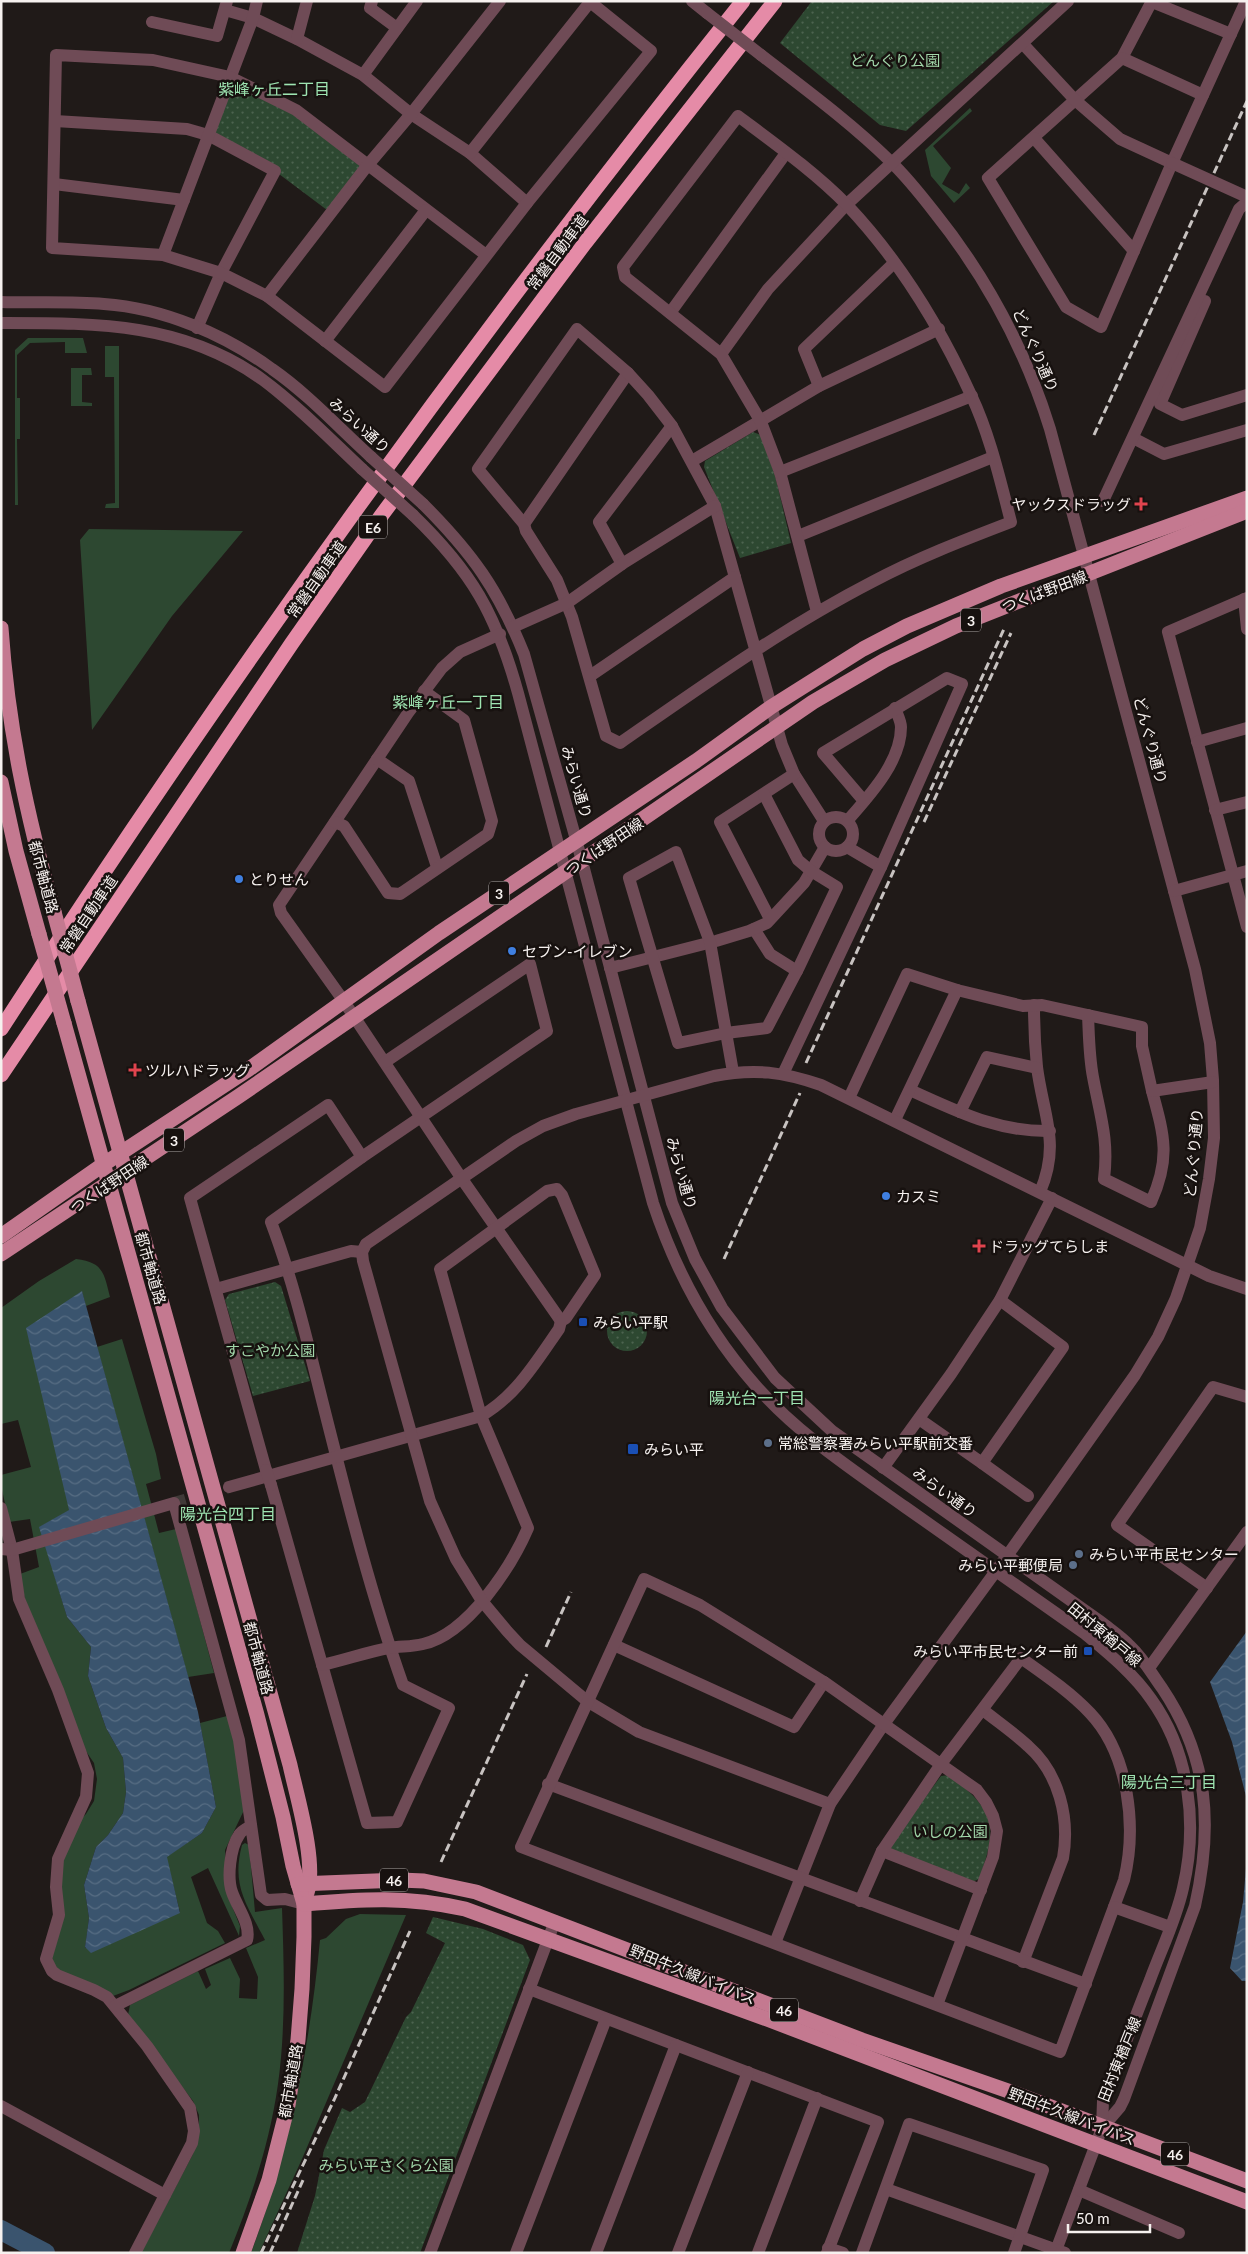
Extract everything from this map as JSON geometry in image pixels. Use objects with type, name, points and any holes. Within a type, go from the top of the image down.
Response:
[{"type":"highway","name":"常磐自動車道","points":[[1,1029],[167,779],[362,500],[568,225],[743,1]]},
{"type":"highway","name":"常磐自動車道","points":[[1,1075],[292,643],[381,516],[585,243],[775,1]]},
{"type":"main road","name":"つくば野田線","points":[[1,1236],[104,1164],[248,1069],[342,1000],[696,761],[770,708],[863,649],[908,626],[1001,586],[1247,498]]},
{"type":"main road","name":"つくば野田線","points":[[1,1254],[109,1184],[813,702],[907,649],[963,623],[1247,511]]},
{"type":"main road","name":"都市軸道路","points":[[1,628],[10,722],[26,806],[119,1154],[290,1765],[302,1819],[304,1884],[302,1989],[296,2049],[288,2105],[269,2180],[243,2253]]},
{"type":"main road","name":"都市軸道路","points":[[1,782],[4,811],[40,934],[304,1884]]},
{"type":"main road","name":"野田牛久線バイパス","points":[[304,1884],[400,1880],[424,1881],[476,1892],[556,1921],[817,2023],[1247,2181]]},
{"type":"main road","name":"野田牛久線バイパス","points":[[304,1904],[390,1898],[417,1900],[466,1909],[767,2019],[1247,2202]]},
{"type":"street","points":[[163,255],[253,18],[257,1]]},
{"type":"street","points":[[297,39],[307,1]]},
{"type":"street","points":[[372,1],[370,8],[398,28]]},
{"type":"street","points":[[363,75],[417,1]]},
{"type":"street","points":[[267,296],[367,166],[411,114],[500,1]]},
{"type":"street","name":"どんぐり通り","points":[[692,1],[863,136],[892,162],[912,184],[966,254],[994,297],[1020,347],[1037,388],[1050,429],[1174,891],[1204,1009],[1213,1082],[1214,1138],[1200,1228],[1188,1265],[1158,1337],[1135,1375],[1007,1556],[884,1724],[830,1804],[775,1943]]},
{"type":"street","points":[[721,354],[768,289],[846,205],[1068,1]]},
{"type":"street","points":[[1231,34],[1152,2],[1122,58],[988,178],[1066,307],[1101,327],[1172,163],[1231,34],[1246,1]]},
{"type":"street","points":[[470,153],[590,2],[652,51],[527,202],[385,387],[267,296],[221,273],[163,255],[52,248],[56,56],[153,60],[230,77],[296,110],[486,255]]},
{"type":"street","points":[[152,22],[217,36],[226,6],[297,39],[363,75],[411,114],[470,153],[527,202]]},
{"type":"street","points":[[1023,44],[1075,100],[1120,139],[1247,197]]},
{"type":"street","points":[[1122,58],[1203,95]]},
{"type":"street","points":[[817,612],[780,472],[761,422],[721,354],[625,277],[623,267],[738,116],[786,153],[846,205],[894,263],[939,329],[972,396],[993,457],[1011,522],[930,554],[872,581],[817,612],[755,650],[620,743],[606,736],[590,676],[567,603],[557,580],[524,524],[478,469],[577,329],[628,373],[672,426],[715,506],[755,650],[770,708],[776,726],[794,774],[824,821]]},
{"type":"street","points":[[55,121],[187,128],[208,135],[276,171],[221,273],[197,328]]},
{"type":"street","points":[[1034,138],[1134,251]]},
{"type":"street","points":[[670,313],[786,153]]},
{"type":"street","points":[[54,184],[184,200]]},
{"type":"street","points":[[1103,501],[1239,209],[1247,202]]},
{"type":"street","points":[[1247,209],[1160,404],[1182,415],[1247,395]]},
{"type":"street","points":[[325,341],[426,210]]},
{"type":"street","points":[[819,386],[804,349],[894,263]]},
{"type":"street","name":"みらい通り","points":[[1,302],[105,304],[139,309],[197,328],[233,344],[274,370],[453,534],[479,567],[514,627],[524,654],[582,861],[672,1203],[695,1259],[722,1308],[763,1364],[792,1395],[832,1430],[1007,1556]]},
{"type":"street","name":"みらい通り","points":[[1,323],[88,323],[126,327],[162,334],[202,346],[222,355],[264,381],[413,515],[458,562],[481,597],[500,634],[518,694],[653,1203],[670,1252],[690,1291],[715,1333],[740,1368],[778,1410],[822,1448],[996,1571]]},
{"type":"street","points":[[692,461],[761,422],[819,386],[939,329]]},
{"type":"street","points":[[524,524],[628,373]]},
{"type":"street","points":[[780,472],[972,396]]},
{"type":"street","points":[[622,564],[599,522],[672,426]]},
{"type":"street","points":[[1132,438],[1164,454],[1247,430]]},
{"type":"street","points":[[798,536],[993,457]]},
{"type":"street","points":[[514,627],[567,603],[622,564],[715,506]]},
{"type":"street","points":[[590,676],[735,577]]},
{"type":"street","points":[[1247,629],[1245,598],[1168,632],[1247,927]]},
{"type":"street","points":[[500,634],[460,652],[442,668],[377,759],[279,905],[280,913],[385,1062],[462,1179],[561,1321]]},
{"type":"street","points":[[783,1074],[881,867],[962,684],[947,678],[823,753],[864,801]]},
{"type":"street","points":[[335,822],[344,826],[388,893],[400,894],[488,834],[492,821],[464,720],[424,692]]},
{"type":"street","points":[[848,820],[888,770],[900,738],[902,725],[895,708]]},
{"type":"street","points":[[1197,742],[1247,728]]},
{"type":"street","points":[[377,759],[409,781],[437,868]]},
{"type":"street","points":[[770,919],[720,822],[794,774]]},
{"type":"street","points":[[734,1072],[726,1033],[710,942],[676,852],[629,878],[678,1043],[726,1033],[767,1028],[836,887],[811,872],[798,860],[764,794]]},
{"type":"street","points":[[1215,810],[1247,802]]},
{"type":"street","points":[[4,811],[26,806]]},
{"type":"street","points":[[833,816],[848,820],[853,837],[847,847],[836,851],[825,847],[818,831],[824,821],[833,816]]},
{"type":"street","points":[[610,968],[710,942],[754,928],[770,919],[804,883],[825,847]]},
{"type":"street","points":[[847,847],[881,867]]},
{"type":"street","points":[[1174,891],[1247,871]]},
{"type":"street","points":[[754,928],[770,954],[796,971]]},
{"type":"street","points":[[362,1157],[328,1105],[190,1198],[367,1823],[397,1822],[449,1708],[402,1685],[336,1457],[288,1268],[271,1222],[362,1157],[547,1031],[530,964],[385,1062]]},
{"type":"street","points":[[849,1098],[907,974],[957,990],[1023,1006],[1042,1005],[1088,1015],[1142,1028],[1142,1046],[1162,1127],[1164,1148],[1160,1182],[1151,1202],[1104,1179],[1107,1145],[1091,1068],[1088,1015]]},
{"type":"street","points":[[895,1120],[957,990]]},
{"type":"street","points":[[1034,1005],[1037,1068],[1050,1131],[1051,1146],[1048,1165],[1040,1192]]},
{"type":"street","points":[[960,1112],[987,1057],[1037,1068]]},
{"type":"street","points":[[830,1804],[639,1732],[587,1701],[520,1645],[482,1601],[456,1559],[430,1501],[362,1252],[366,1244],[516,1141],[543,1126],[625,1100],[734,1072],[767,1071],[822,1085],[1209,1276],[1247,1289]]},
{"type":"street","points":[[1152,1091],[1213,1082]]},
{"type":"street","points":[[910,1090],[982,1122],[1012,1129],[1050,1131]]},
{"type":"street","points":[[229,1487],[481,1416],[498,1406],[522,1381],[559,1329],[561,1321],[566,1318],[595,1275],[562,1195],[556,1188],[547,1190],[440,1268],[481,1416],[528,1528],[505,1573],[482,1601],[449,1632],[425,1644],[390,1648],[322,1665]]},
{"type":"street","points":[[883,1468],[919,1419],[1000,1300],[1052,1198]]},
{"type":"street","points":[[216,1289],[352,1251],[362,1252]]},
{"type":"street","points":[[982,1463],[1063,1347],[1000,1300]]},
{"type":"street","points":[[1207,1588],[1117,1526],[1213,1387],[1247,1397]]},
{"type":"street","points":[[919,1419],[1028,1496]]},
{"type":"street","points":[[11,1549],[174,1503],[239,1740],[263,1898],[267,1900],[285,1899],[304,1904]]},
{"type":"street","points":[[1,1508],[11,1549],[19,1600],[58,1690],[88,1773],[86,1797],[58,1859],[56,1887],[59,1914],[46,1959],[52,1971],[57,1975],[107,1997],[147,2046],[190,2108],[194,2131],[192,2143],[135,2253]]},
{"type":"street","points":[[1149,1668],[1247,1532]]},
{"type":"street","name":"田村東楢戸線","points":[[1007,1556],[1101,1622],[1130,1645],[1149,1668],[1177,1711],[1191,1743],[1202,1783],[1205,1805],[1206,1844],[1203,1873],[1195,1906],[1120,2107],[1102,2128]]},
{"type":"street","name":"田村東楢戸線","points":[[996,1571],[1084,1633],[1131,1675],[1147,1693],[1166,1724],[1176,1747],[1184,1776],[1191,1826],[1187,1870],[1170,1926],[1103,2100],[1102,2128]]},
{"type":"street","points":[[860,1901],[882,1851],[941,1764],[1021,1658],[1062,1687],[1092,1715],[1107,1739],[1118,1762],[1127,1791],[1132,1823],[1130,1856],[1114,1907],[1060,2052],[520,1847],[644,1579],[700,1605],[824,1682],[941,1764],[977,1790],[993,1816],[997,1831],[995,1846],[981,1890],[937,2004]]},
{"type":"street","points":[[614,1645],[794,1727],[824,1682]]},
{"type":"street","points":[[983,1710],[1030,1747],[1047,1768],[1057,1788],[1064,1814],[1066,1844],[1063,1858],[1023,1962]]},
{"type":"street","points":[[548,1784],[1086,1984]]},
{"type":"street","points":[[115,2006],[247,1940],[249,1934],[231,1890],[230,1856],[239,1834],[251,1826]]},
{"type":"street","points":[[882,1851],[981,1890]]},
{"type":"street","points":[[1114,1907],[1170,1926]]},
{"type":"street","points":[[430,2253],[556,1921]]},
{"type":"street","points":[[529,1989],[878,2122],[828,2250],[843,2253]]},
{"type":"street","points":[[516,2253],[606,2019]]},
{"type":"street","points":[[596,2253],[676,2045]]},
{"type":"street","points":[[678,2253],[748,2072]]},
{"type":"street","points":[[758,2253],[818,2098]]},
{"type":"street","points":[[1,2106],[165,2195]]},
{"type":"street","points":[[862,2253],[909,2124],[1043,2170],[1014,2253]]},
{"type":"street","points":[[886,2189],[1059,2251],[1102,2128]]},
{"type":"street","points":[[1079,2190],[1179,2233]]},
{"type":"green space","name":"どんぐり公園","points":[[812,1],[1054,1],[906,131],[880,125],[780,43]]},
{"type":"green space","points":[[230,77],[296,110],[367,166],[331,213],[275,171],[208,135]]},
{"type":"green space","points":[[970,108],[972,111],[933,146],[951,168],[942,184],[959,194],[966,183],[970,188],[954,203],[931,176],[925,150]]},
{"type":"green space","points":[[28,338],[83,338],[87,353],[65,353],[65,342],[30,343],[17,355],[17,398],[20,398],[20,439],[17,439],[18,505],[15,505],[15,350]]},
{"type":"green space","points":[[105,346],[119,346],[119,508],[105,508],[106,504],[115,503],[114,377],[105,377]]},
{"type":"green space","points":[[71,368],[91,368],[92,375],[82,375],[82,402],[92,403],[92,406],[71,406]]},
{"type":"green space","points":[[753,432],[761,435],[775,475],[791,543],[740,558],[704,467],[705,461]]},
{"type":"green space","points":[[89,529],[243,531],[172,616],[92,730],[80,540]]},
{"type":"green space","points":[[76,1259],[92,1263],[101,1270],[110,1297],[86,1306],[82,1292],[68,1503],[70,1510],[40,1527],[67,1617],[91,1647],[88,1676],[106,1728],[123,1758],[126,1792],[123,1813],[108,1835],[96,1847],[84,1885],[89,1918],[85,1948],[180,1912],[166,1857],[202,1833],[216,1807],[200,1723],[227,1716],[236,1747],[245,1808],[225,1850],[227,1894],[240,1926],[239,1936],[208,1868],[191,1877],[207,1923],[218,1931],[225,1943],[113,1996],[57,1973],[50,1961],[62,1863],[77,1823],[86,1814],[94,1801],[97,1779],[94,1763],[77,1738],[29,1621],[20,1574],[39,1567],[30,1519],[9,1522],[1,1485],[1,1475],[31,1467],[18,1420],[1,1424],[1,1308],[39,1281]]},
{"type":"green space","name":"すこやか公園","points":[[275,1282],[281,1286],[310,1381],[253,1396],[225,1300],[229,1294]]},
{"type":"green space","points":[[627,1311],[641,1317],[647,1331],[641,1345],[627,1351],[613,1345],[607,1331],[613,1317]]},
{"type":"green space","points":[[122,1339],[156,1454],[161,1479],[146,1484],[159,1533],[176,1529],[214,1673],[188,1677],[97,1347]]},
{"type":"green space","name":"いしの公園","points":[[949,1775],[975,1798],[984,1809],[988,1820],[990,1832],[989,1845],[979,1879],[972,1882],[892,1853],[890,1844],[941,1776]]},
{"type":"green space","points":[[245,1843],[249,1845],[255,1912],[282,1908],[284,1974],[281,2062],[265,2149],[245,2212],[229,2253],[141,2253],[193,2154],[199,2132],[199,2115],[193,2101],[128,2015],[130,2005],[198,1971],[206,1989],[211,1985],[205,1969],[230,1958],[240,1979],[239,1998],[257,1999],[258,1977],[246,1948],[265,1940],[247,1905],[240,1884],[238,1872],[239,1859],[242,1845]]},
{"type":"green space","points":[[360,1914],[406,1915],[302,2159],[259,2253],[251,2253],[276,2177],[296,2099],[310,2020],[320,1940],[326,1938],[346,1919]]},
{"type":"green space","name":"みらい平さくら公園","points":[[433,1917],[483,1929],[523,1945],[530,1960],[420,2253],[297,2253],[315,2196],[324,2150],[342,2108],[350,2112],[365,2102],[406,2017],[411,2012],[445,1943],[426,1933]]},
{"type":"water","points":[[82,1291],[198,1712],[216,1807],[202,1833],[167,1857],[180,1913],[91,1953],[85,1947],[89,1918],[84,1885],[96,1847],[108,1835],[123,1813],[126,1792],[123,1758],[106,1728],[88,1676],[91,1647],[67,1617],[39,1527],[69,1510],[26,1328]]},
{"type":"water","points":[[1247,1631],[1247,1800],[1232,1742],[1210,1682]]},
{"type":"water","points":[[1247,1857],[1247,1981],[1242,1981],[1230,1968],[1243,1902]]},
{"type":"waterway","points":[[1,2230],[45,2253]]},
{"type":"tunnel","points":[[174,1503],[229,1487]]},
{"type":"railway","points":[[1094,435],[1247,101]]},
{"type":"railway","points":[[806,1063],[1004,629]]},
{"type":"railway","points":[[924,822],[1011,633]]},
{"type":"railway","points":[[724,1259],[800,1093]]},
{"type":"railway","points":[[546,1647],[571,1592]]},
{"type":"railway","points":[[441,1862],[527,1674]]},
{"type":"railway","points":[[261,2253],[334,2100],[410,1931]]},
{"type":"railway","points":[[270,2253],[304,2178]]},
{"type":"place","name":"ヤックスドラッグ","points":[[1141,504]]},
{"type":"place","name":"とりせん","points":[[239,879]]},
{"type":"place","name":"セブン-イレブン","points":[[512,951]]},
{"type":"place","name":"ツルハドラッグ","points":[[135,1070]]},
{"type":"place","name":"カスミ","points":[[886,1196]]},
{"type":"place","name":"ドラッグてらしま","points":[[979,1246]]},
{"type":"place","name":"みらい平駅","points":[[583,1322]]},
{"type":"place","name":"常総警察署みらい平駅前交番","points":[[768,1443]]},
{"type":"place","name":"みらい平","points":[[633,1449]]},
{"type":"place","name":"みらい平市民センター","points":[[1079,1554]]},
{"type":"place","name":"みらい平郵便局","points":[[1073,1565]]},
{"type":"place","name":"みらい平市民センター前","points":[[1088,1651]]},
{"type":"district","name":"紫峰ヶ丘二丁目","points":[[274,88]]},
{"type":"district","name":"紫峰ヶ丘一丁目","points":[[448,701]]},
{"type":"district","name":"陽光台一丁目","points":[[757,1397]]},
{"type":"district","name":"陽光台四丁目","points":[[228,1513]]},
{"type":"district","name":"陽光台三丁目","points":[[1169,1781]]}]
